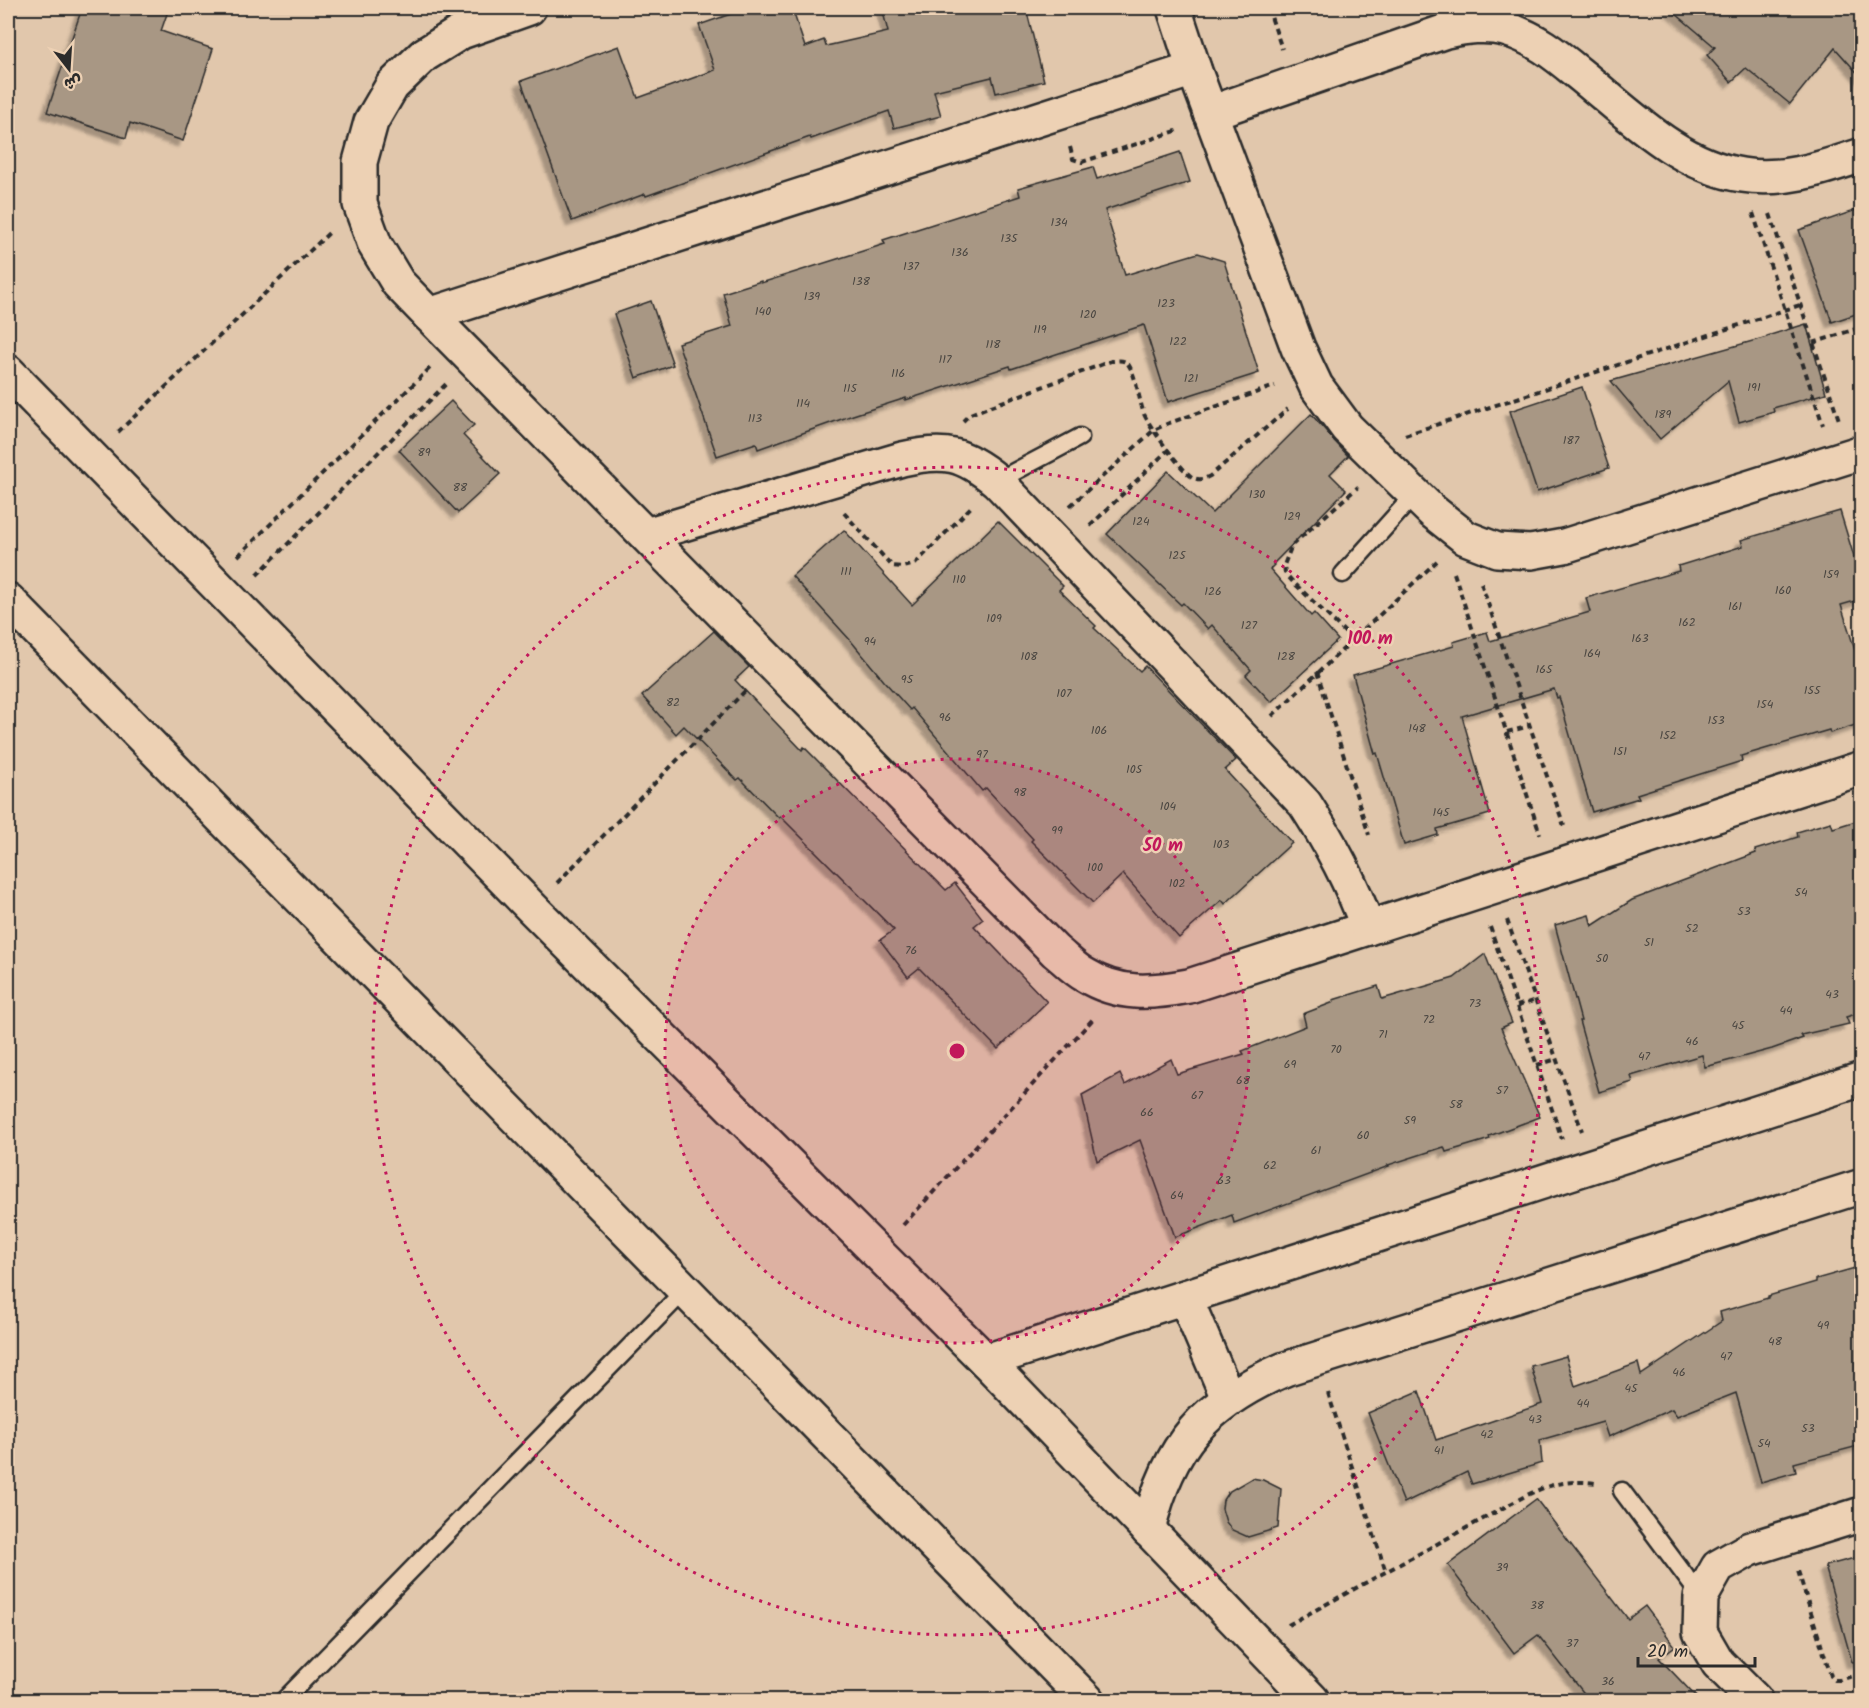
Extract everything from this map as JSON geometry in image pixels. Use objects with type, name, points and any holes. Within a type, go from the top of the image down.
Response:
[{"type":"street","points":[[529,8],[461,32],[424,56],[392,86],[371,122],[360,162],[360,204],[375,245],[398,283],[429,315],[1055,951],[1085,975],[1120,990],[1155,993],[1189,986],[1862,768]]},
{"type":"street","points":[[1174,8],[1194,69],[1298,348],[1313,380],[1347,428],[1365,448],[1415,494],[1458,550],[1531,552],[1564,546],[1849,456]]},
{"type":"street","points":[[1213,119],[1294,84],[1446,31],[1472,26],[1503,28],[1533,39],[1681,154],[1710,167],[1749,176],[1790,176],[1862,155]]},
{"type":"street","points":[[429,315],[1194,69]]},
{"type":"street","points":[[8,372],[532,908],[986,1361],[1311,1701]]},
{"type":"street","points":[[646,535],[927,453],[953,455],[977,465],[997,481],[1305,804],[1330,843],[1352,885],[1368,928]]},
{"type":"street","points":[[8,600],[1087,1701]]},
{"type":"street","points":[[986,1361],[1862,1079]]},
{"type":"street","points":[[1148,1530],[1155,1499],[1182,1444],[1203,1419],[1228,1398],[1256,1382],[1285,1369],[1862,1186]]},
{"type":"street","points":[[1185,1297],[1228,1398]]},
{"type":"street","points":[[1755,1701],[1718,1663],[1700,1632],[1701,1597],[1718,1567],[1749,1549],[1862,1514]]},
{"type":"lane","points":[[997,481],[1080,438]]},
{"type":"lane","points":[[1343,574],[1415,494]]},
{"type":"lane","points":[[284,1701],[684,1291]]},
{"type":"lane","points":[[1622,1491],[1701,1597]]},
{"type":"path","points":[[1268,8],[1294,84]]},
{"type":"path","points":[[1058,113],[1074,159],[1082,162],[1173,130],[1213,119]]},
{"type":"path","points":[[1749,176],[1800,305],[1849,456]]},
{"type":"path","points":[[1749,176],[1785,309],[1849,456]]},
{"type":"path","points":[[92,458],[360,204]]},
{"type":"path","points":[[1365,448],[1800,305]]},
{"type":"path","points":[[1813,343],[1862,327]]},
{"type":"path","points":[[222,591],[464,350]]},
{"type":"path","points":[[222,591],[464,350]]},
{"type":"path","points":[[953,455],[954,439],[959,426],[970,414],[1111,361],[1122,360],[1128,364],[1144,412],[1154,430],[1185,471],[1194,478],[1203,480],[1313,380]]},
{"type":"path","points":[[1054,540],[1154,430],[1169,423],[1313,380]]},
{"type":"path","points":[[1054,540],[1169,449]]},
{"type":"path","points":[[818,484],[886,561],[892,566],[904,567],[915,564],[997,481]]},
{"type":"path","points":[[1458,550],[1530,726],[1564,864]]},
{"type":"path","points":[[1458,550],[1507,732],[1564,864]]},
{"type":"path","points":[[1245,741],[1438,560]]},
{"type":"path","points":[[532,908],[773,663]]},
{"type":"path","points":[[1317,672],[1371,840]]},
{"type":"path","points":[[1507,732],[1530,726]]},
{"type":"path","points":[[1487,889],[1536,1000],[1557,1059],[1584,1168]]},
{"type":"path","points":[[1487,889],[1517,1006],[1538,1065],[1584,1168]]},
{"type":"path","points":[[878,1252],[1120,990]]},
{"type":"path","points":[[1517,1006],[1536,1000]]},
{"type":"path","points":[[1538,1065],[1557,1059]]},
{"type":"path","points":[[1317,1360],[1386,1572]]},
{"type":"path","points":[[1256,1642],[1549,1484],[1573,1480],[1598,1483],[1622,1491]]},
{"type":"path","points":[[1787,1538],[1831,1676],[1835,1680],[1840,1680],[1862,1673]]},
{"type":"building","points":[[82,8],[169,8],[161,31],[213,49],[183,141],[130,123],[126,138],[47,112]]},
{"type":"building","points":[[748,8],[792,8],[805,47],[824,40],[826,46],[888,32],[882,8],[1026,8],[1044,81],[996,93],[992,77],[934,91],[941,116],[894,128],[889,111],[572,221],[521,81],[619,46],[638,98],[715,70],[699,25]]},
{"type":"building","points":[[1669,8],[1862,8],[1862,78],[1835,48],[1790,104],[1746,68],[1731,82],[1707,55],[1715,47]]},
{"type":"building","points":[[1180,152],[1190,182],[1105,210],[1125,275],[1198,253],[1224,261],[1259,373],[1168,402],[1144,325],[1011,369],[1010,366],[853,415],[758,449],[756,443],[717,456],[678,343],[732,326],[723,293],[885,244],[883,240],[1020,196],[1018,188],[1093,167],[1097,179]]},
{"type":"building","points":[[1862,208],[1862,312],[1832,322],[1799,230]]},
{"type":"building","points":[[651,301],[673,365],[636,378],[614,314]]},
{"type":"building","points":[[1806,324],[1826,393],[1773,408],[1774,412],[1739,422],[1728,381],[1660,439],[1611,381],[1767,337]]},
{"type":"building","points":[[1582,387],[1609,468],[1537,492],[1510,411]]},
{"type":"building","points":[[451,401],[474,425],[463,435],[500,474],[458,513],[399,450]]},
{"type":"building","points":[[1311,414],[1348,456],[1330,474],[1346,490],[1270,569],[1311,616],[1314,613],[1338,640],[1271,702],[1246,675],[1251,670],[1212,625],[1208,629],[1183,603],[1181,605],[1107,534],[1168,471],[1212,513]]},
{"type":"building","points":[[1840,511],[1862,583],[1862,599],[1841,605],[1862,673],[1862,723],[1830,733],[1829,730],[1741,756],[1742,761],[1637,794],[1639,798],[1592,812],[1559,697],[1557,698],[1554,689],[1462,716],[1490,814],[1437,829],[1438,835],[1404,845],[1353,675],[1454,646],[1453,642],[1487,632],[1490,641],[1590,612],[1586,598],[1679,571],[1678,566],[1743,546],[1741,540]]},
{"type":"building","points":[[998,521],[1063,586],[1059,590],[1096,626],[1094,628],[1140,671],[1145,666],[1236,760],[1225,770],[1292,843],[1225,904],[1222,900],[1179,938],[1123,874],[1093,903],[1031,841],[1033,839],[986,788],[982,791],[912,708],[910,710],[792,576],[844,530],[912,605]]},
{"type":"building","points":[[714,631],[749,667],[735,680],[802,750],[804,747],[946,890],[955,883],[983,919],[974,926],[1047,1002],[998,1049],[919,968],[908,977],[880,940],[894,930],[780,816],[779,818],[740,778],[737,780],[684,726],[676,734],[642,696]]},
{"type":"building","points":[[1862,819],[1862,1012],[1846,1017],[1849,1024],[1801,1035],[1803,1038],[1772,1049],[1705,1067],[1702,1055],[1631,1076],[1633,1082],[1599,1092],[1555,925],[1589,915],[1592,926],[1632,900],[1756,853],[1755,850],[1798,837],[1797,832],[1831,822],[1833,828]]},
{"type":"building","points":[[1485,954],[1512,1023],[1501,1028],[1540,1117],[1489,1136],[1490,1139],[1446,1152],[1444,1147],[1388,1165],[1234,1223],[1232,1215],[1175,1237],[1140,1140],[1097,1161],[1082,1095],[1120,1074],[1125,1085],[1171,1059],[1177,1074],[1244,1054],[1242,1051],[1306,1026],[1303,1014],[1334,1002],[1333,1000],[1378,986],[1382,999],[1454,978]]},
{"type":"building","points":[[1862,1266],[1862,1445],[1794,1463],[1796,1472],[1761,1482],[1736,1393],[1677,1416],[1672,1409],[1608,1437],[1603,1422],[1540,1440],[1542,1463],[1472,1484],[1467,1472],[1404,1503],[1368,1413],[1419,1391],[1436,1440],[1542,1404],[1531,1366],[1566,1356],[1575,1386],[1638,1363],[1641,1375],[1722,1321],[1720,1312],[1816,1282],[1816,1279]]},
{"type":"building","points":[[1252,1478],[1263,1480],[1281,1489],[1278,1528],[1248,1537],[1232,1530],[1226,1522],[1222,1509],[1223,1500],[1228,1492]]},
{"type":"building","points":[[1536,1499],[1628,1619],[1645,1606],[1675,1646],[1659,1658],[1700,1701],[1590,1701],[1538,1635],[1514,1653],[1448,1565]]},
{"type":"building","points":[[1862,1556],[1862,1661],[1852,1662],[1825,1566]]}]
